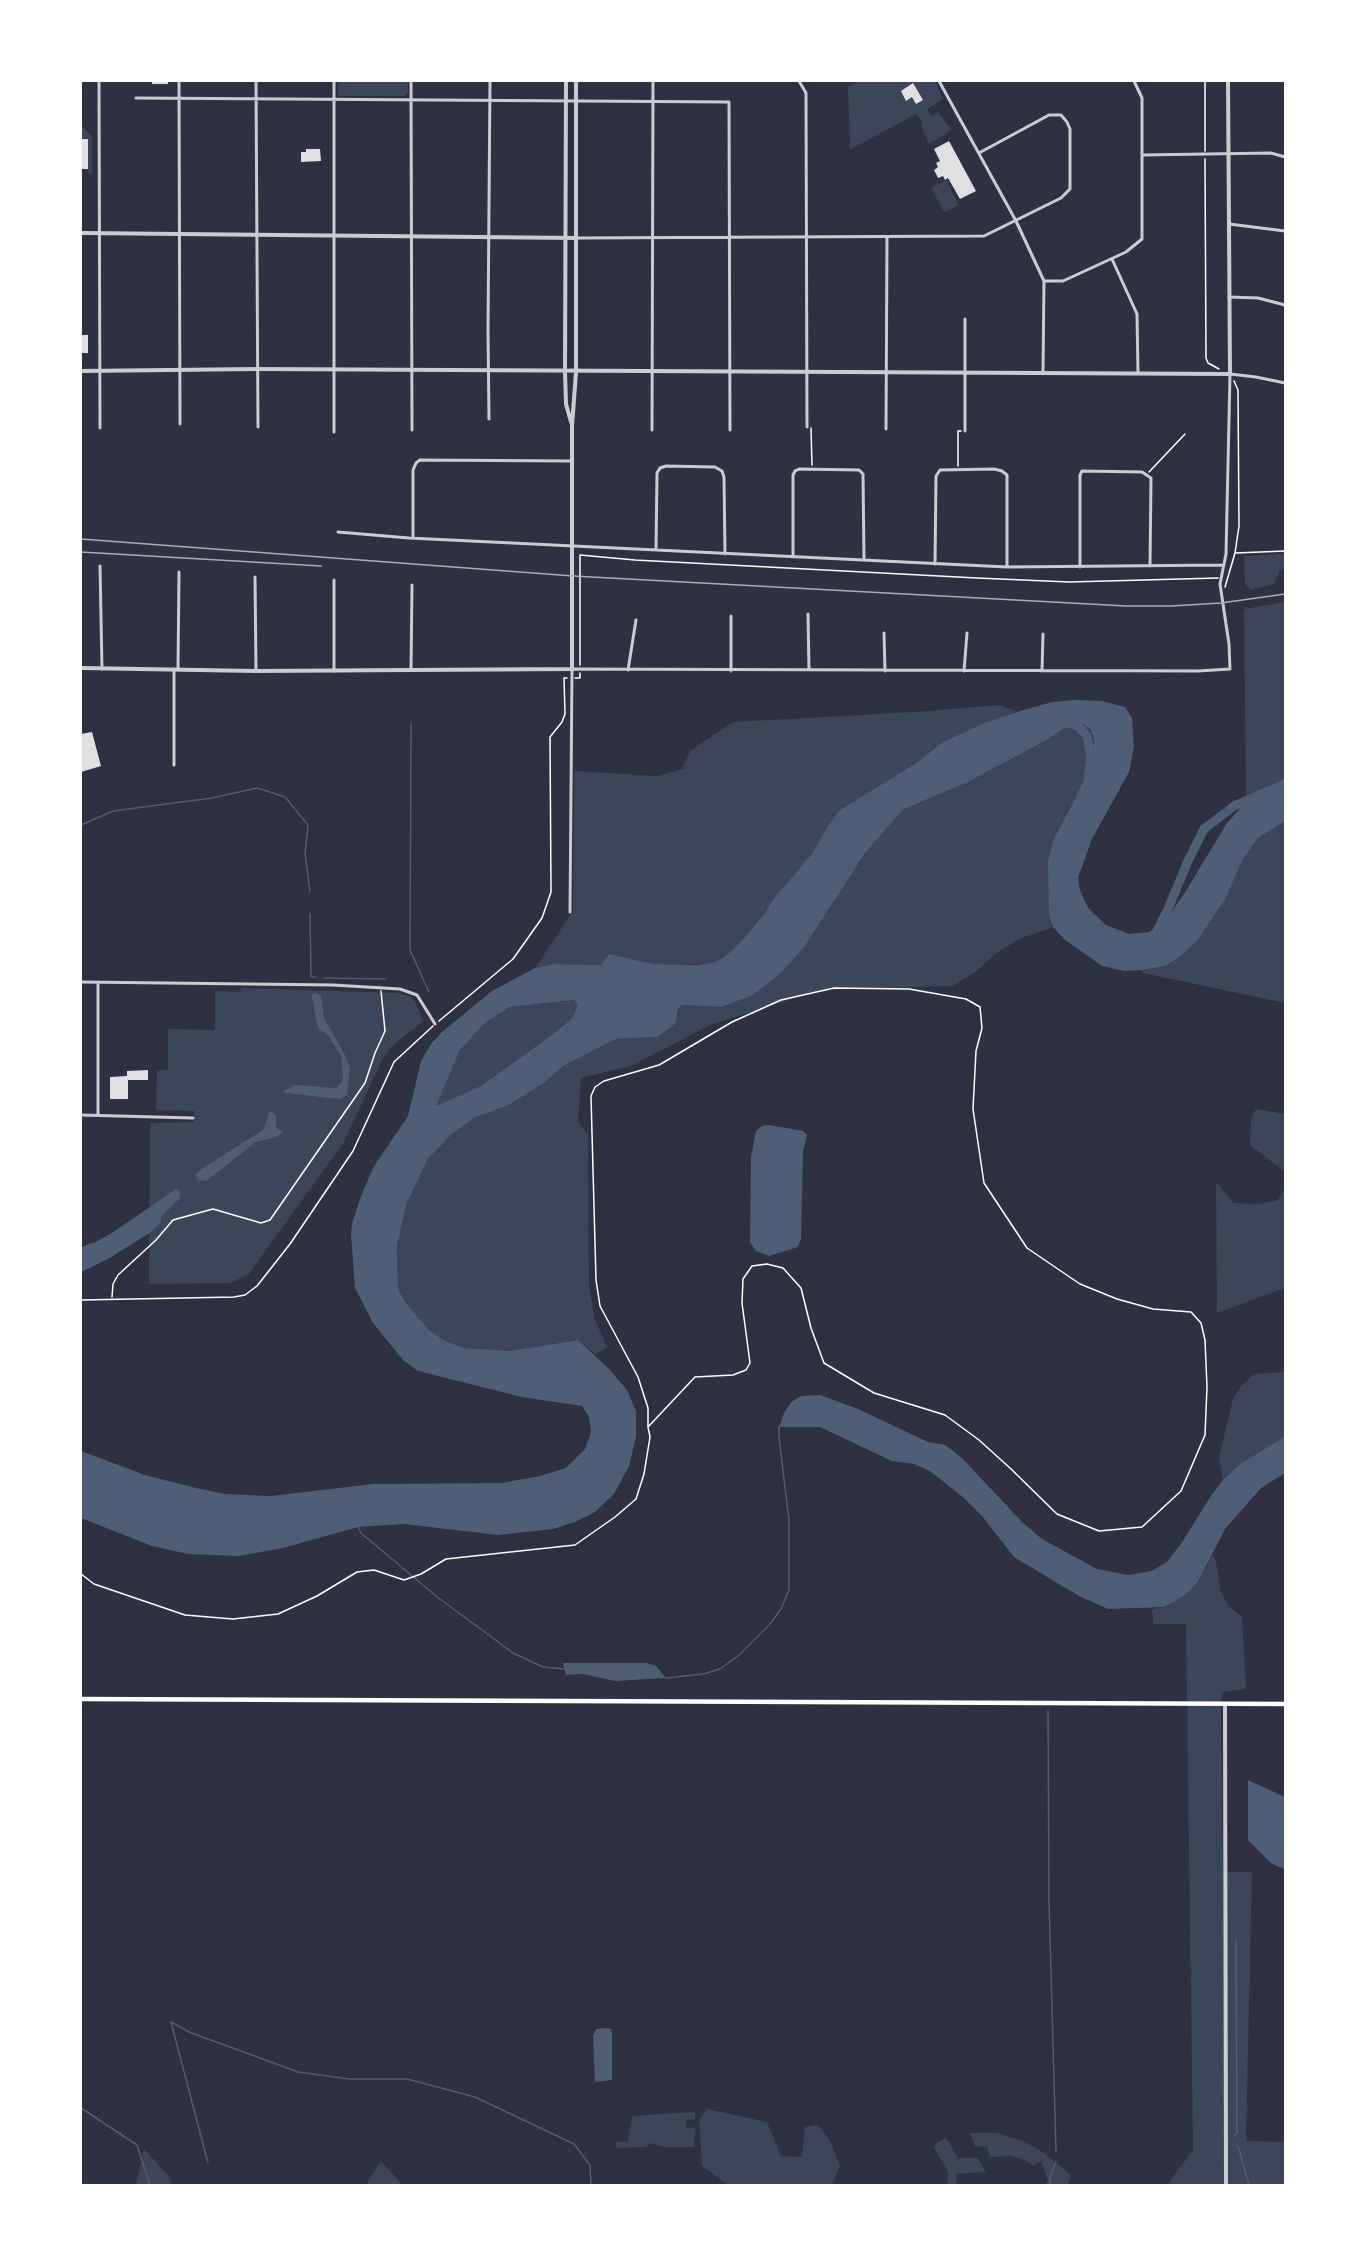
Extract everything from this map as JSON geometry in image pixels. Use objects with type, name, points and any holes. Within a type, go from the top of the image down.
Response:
[{"type":"main road","points":[[81,1699],[1285,1704]]},
{"type":"street","points":[[99,81],[100,428]]},
{"type":"street","points":[[178,81],[180,424]]},
{"type":"street","points":[[256,81],[258,427]]},
{"type":"street","points":[[334,81],[334,432]]},
{"type":"street","points":[[411,81],[412,430]]},
{"type":"street","points":[[489,419],[490,81]]},
{"type":"street","points":[[566,81],[565,372],[566,404],[572,426]]},
{"type":"street","points":[[570,912],[572,426],[576,372],[576,81]]},
{"type":"street","points":[[652,81],[652,430]]},
{"type":"street","points":[[799,81],[806,93],[807,427]]},
{"type":"street","points":[[947,81],[940,83],[1016,221],[1044,281],[1042,372]]},
{"type":"street","points":[[1044,281],[1063,281],[1126,252],[1142,239],[1142,98],[1134,81]]},
{"type":"street","points":[[81,668],[256,671],[572,669],[1198,671],[1230,669],[1220,578],[1226,554],[1230,374],[1228,81]]},
{"type":"street","points":[[136,98],[729,102],[730,430]]},
{"type":"street","points":[[81,233],[576,238],[984,236],[1061,198],[1070,189],[1070,129],[1061,115],[1049,115],[978,153]]},
{"type":"street","points":[[1142,155],[1271,153],[1285,157]]},
{"type":"street","points":[[1229,224],[1285,231]]},
{"type":"street","points":[[886,429],[887,237]]},
{"type":"street","points":[[1112,259],[1137,314],[1138,373]]},
{"type":"street","points":[[1229,297],[1258,298],[1285,305]]},
{"type":"street","points":[[965,320],[965,431]]},
{"type":"street","points":[[81,371],[334,369],[565,372],[1042,372],[1230,374],[1256,376],[1285,383]]},
{"type":"street","points":[[413,538],[413,470],[420,460],[572,461]]},
{"type":"street","points":[[656,550],[657,473],[660,468],[666,466],[716,467],[722,471],[724,477],[725,554]]},
{"type":"street","points":[[793,557],[793,475],[799,469],[859,470],[863,474],[864,560]]},
{"type":"street","points":[[935,564],[936,476],[940,470],[994,470],[1002,471],[1007,475],[1008,567]]},
{"type":"street","points":[[1080,567],[1080,475],[1082,471],[1143,472],[1151,478],[1150,566]]},
{"type":"street","points":[[338,532],[413,538],[1008,567],[1224,565]]},
{"type":"street","points":[[100,566],[102,669]]},
{"type":"street","points":[[174,765],[179,572]]},
{"type":"street","points":[[255,578],[256,671]]},
{"type":"street","points":[[334,580],[334,671]]},
{"type":"street","points":[[411,670],[412,585]]},
{"type":"street","points":[[808,614],[808,670]]},
{"type":"street","points":[[731,616],[731,671]]},
{"type":"street","points":[[628,670],[636,620]]},
{"type":"street","points":[[885,633],[885,671]]},
{"type":"street","points":[[964,671],[967,633]]},
{"type":"street","points":[[1042,671],[1043,634]]},
{"type":"street","points":[[81,982],[400,989],[415,993],[435,1024]]},
{"type":"street","points":[[98,1115],[99,982]]},
{"type":"street","points":[[81,1115],[193,1118]]},
{"type":"street","points":[[1225,1705],[1227,2185]]},
{"type":"path","points":[[81,1300],[234,1297],[245,1294],[257,1286],[290,1244],[353,1151],[394,1062],[435,1024],[513,959],[542,918],[551,892],[550,737],[552,731],[562,722],[565,714],[564,678],[580,678],[580,555],[977,579],[1069,582],[1227,578],[1235,553],[1239,526],[1238,390],[1230,374],[1208,363],[1206,358],[1205,81]]},
{"type":"path","points":[[807,427],[811,426],[813,433],[812,469]]},
{"type":"path","points":[[958,470],[958,431],[965,431]]},
{"type":"path","points":[[1146,474],[1185,434]]},
{"type":"path","points":[[1235,553],[1285,551]]},
{"type":"path","points":[[112,1299],[113,1284],[118,1275],[156,1240],[173,1220],[213,1209],[261,1223],[270,1220],[365,1083],[385,1031],[380,987]]},
{"type":"path","points":[[81,1574],[94,1584],[185,1615],[233,1619],[278,1614],[316,1596],[357,1572],[374,1570],[404,1580],[421,1574],[446,1559],[574,1545],[615,1517],[636,1498],[644,1474],[650,1437],[648,1427],[648,1408],[638,1377],[600,1306],[596,1280],[591,1096],[595,1087],[604,1081],[659,1065],[732,1022],[771,1004],[834,988],[909,989],[966,999],[981,1006],[982,1028],[976,1051],[973,1109],[984,1183],[1027,1248],[1080,1284],[1117,1299],[1153,1309],[1191,1312],[1201,1323],[1205,1340],[1207,1387],[1204,1435],[1181,1491],[1142,1527],[1099,1531],[1057,1514],[1010,1468],[945,1415],[874,1393],[824,1363],[811,1328],[801,1287],[783,1268],[767,1264],[752,1266],[743,1279],[742,1303],[750,1363],[746,1370],[733,1375],[695,1377],[648,1427]]},
{"type":"shaded area","points":[[338,81],[408,81],[408,92],[404,96],[338,96]]},
{"type":"shaded area","points":[[860,81],[935,81],[943,99],[927,109],[932,116],[938,112],[951,129],[929,144],[922,129],[922,122],[916,114],[850,150],[848,87]]},
{"type":"shaded area","points":[[81,125],[92,136],[92,175],[88,172],[88,139],[81,138]]},
{"type":"shaded area","points":[[946,180],[959,205],[944,212],[931,188]]},
{"type":"shaded area","points":[[1285,554],[1285,568],[1280,570],[1274,584],[1251,590],[1245,584],[1244,556]]},
{"type":"shaded area","points":[[1285,602],[1285,778],[1246,802],[1244,609]]},
{"type":"shaded area","points":[[1102,701],[1125,707],[1132,718],[1134,747],[1129,772],[1092,839],[1078,878],[1080,890],[1088,908],[1106,925],[1129,934],[1149,932],[1164,922],[1184,894],[1227,823],[1246,802],[1285,778],[1285,821],[1258,838],[1242,861],[1226,898],[1197,941],[1182,955],[1165,966],[1124,971],[1102,966],[1064,939],[1053,927],[1049,916],[1048,861],[1054,838],[1093,760],[1094,740],[1091,730],[1083,724],[1066,727],[1045,741],[966,783],[904,809],[865,853],[803,949],[781,973],[753,995],[721,1007],[682,1005],[678,1009],[676,1022],[657,1037],[616,1039],[563,1066],[544,1083],[507,1106],[475,1117],[451,1135],[428,1159],[407,1203],[397,1245],[398,1289],[405,1302],[429,1330],[445,1341],[465,1348],[510,1351],[578,1340],[609,1369],[627,1390],[636,1411],[636,1437],[629,1466],[614,1494],[595,1512],[553,1529],[498,1535],[404,1524],[358,1527],[283,1548],[239,1556],[188,1554],[152,1546],[81,1518],[81,1451],[145,1475],[196,1488],[225,1494],[271,1496],[373,1484],[502,1483],[540,1476],[566,1468],[585,1449],[591,1432],[589,1417],[582,1406],[522,1397],[418,1371],[403,1360],[373,1323],[355,1288],[352,1223],[373,1168],[408,1116],[421,1061],[431,1044],[442,1032],[492,991],[535,968],[555,964],[600,965],[609,954],[654,964],[696,965],[711,963],[723,958],[738,945],[811,855],[840,810],[916,763],[943,742],[986,722],[1052,702]],"holes":[[[574,1000],[578,1005],[571,1019],[481,1086],[436,1106],[460,1050],[485,1023],[510,1007]]]},
{"type":"shaded area","points":[[1000,705],[1017,712],[986,722],[943,742],[916,763],[840,810],[811,855],[738,945],[723,958],[711,963],[675,965],[654,964],[609,954],[600,965],[555,964],[535,968],[573,911],[574,771],[657,776],[690,767],[682,768],[690,751],[733,722]]},
{"type":"shaded area","points":[[1083,724],[1091,730],[1094,740],[1093,760],[1054,838],[1049,916],[1053,927],[1019,939],[953,986],[839,989],[807,993],[712,1024],[631,1066],[581,1078],[578,1122],[588,1134],[589,1285],[595,1320],[607,1347],[596,1355],[578,1340],[510,1351],[465,1348],[445,1341],[429,1330],[405,1302],[398,1289],[397,1245],[407,1203],[428,1159],[451,1135],[475,1117],[507,1106],[544,1083],[563,1066],[616,1039],[657,1037],[678,1014],[678,1009],[682,1005],[691,1006],[753,995],[781,973],[803,949],[865,853],[904,809],[966,783],[1045,741],[1066,727]]},
{"type":"shaded area","points":[[1285,821],[1285,1003],[1143,973],[1142,970],[1165,966],[1226,898],[1242,861],[1258,838]]},
{"type":"shaded area","points":[[242,988],[397,993],[410,996],[416,1003],[423,1021],[391,1047],[382,1060],[344,1142],[249,1274],[231,1283],[149,1284],[150,1123],[194,1122],[194,1111],[156,1110],[157,1071],[168,1070],[168,1029],[215,1030],[215,991],[239,992]]},
{"type":"shaded area","points":[[315,992],[321,996],[324,1018],[350,1068],[347,1095],[340,1099],[285,1093],[284,1091],[295,1085],[336,1088],[343,1077],[341,1056],[328,1035],[319,1029],[317,1024],[312,998]]},
{"type":"shaded area","points":[[574,1000],[578,1004],[571,1019],[553,1034],[481,1086],[435,1107],[460,1050],[485,1023],[510,1007]]},
{"type":"shaded area","points":[[1256,1109],[1285,1114],[1285,1172],[1250,1145],[1251,1119]]},
{"type":"shaded area","points":[[270,1111],[276,1115],[276,1128],[284,1132],[276,1137],[256,1142],[206,1181],[198,1180],[197,1173],[203,1168],[263,1130]]},
{"type":"shaded area","points":[[769,1125],[803,1131],[807,1135],[803,1151],[801,1239],[798,1247],[769,1256],[756,1251],[750,1242],[751,1157],[756,1131],[762,1126]]},
{"type":"shaded area","points":[[1216,1182],[1234,1203],[1259,1204],[1278,1200],[1285,1187],[1285,1288],[1217,1313]]},
{"type":"shaded area","points":[[176,1189],[180,1191],[180,1198],[161,1217],[161,1222],[153,1231],[106,1260],[81,1272],[81,1247],[113,1232]]},
{"type":"shaded area","points":[[1285,1372],[1285,1436],[1239,1465],[1223,1480],[1219,1457],[1233,1399],[1241,1386],[1254,1374]]},
{"type":"shaded area","points":[[820,1395],[858,1409],[928,1442],[945,1445],[962,1458],[1022,1522],[1042,1539],[1097,1569],[1128,1575],[1151,1571],[1167,1562],[1223,1480],[1239,1465],[1285,1436],[1285,1473],[1261,1488],[1225,1529],[1198,1582],[1184,1596],[1165,1607],[1108,1609],[1079,1596],[1014,1557],[982,1516],[964,1498],[930,1471],[914,1464],[892,1461],[820,1427],[779,1427],[791,1402],[801,1396]]},
{"type":"shaded area","points":[[1213,1555],[1221,1593],[1227,1604],[1242,1617],[1246,1689],[1222,1692],[1221,1716],[1223,1872],[1252,1872],[1246,2141],[1285,2142],[1285,2185],[1167,2185],[1193,2150],[1186,1624],[1153,1624],[1152,1609],[1165,1607],[1184,1596],[1198,1582]]},
{"type":"shaded area","points":[[563,1663],[647,1663],[656,1666],[666,1678],[615,1681],[583,1674],[566,1675]]},
{"type":"shaded area","points":[[1248,1780],[1285,1797],[1285,1869],[1272,1864],[1248,1840]]},
{"type":"shaded area","points":[[596,2029],[611,2029],[612,2035],[612,2080],[595,2082],[593,2036]]},
{"type":"shaded area","points":[[707,2109],[767,2122],[781,2156],[802,2157],[805,2127],[818,2125],[831,2142],[840,2167],[831,2185],[728,2185],[702,2166],[699,2121]]},
{"type":"shaded area","points":[[695,2112],[695,2119],[686,2120],[686,2127],[695,2128],[694,2147],[663,2147],[651,2143],[646,2147],[616,2148],[616,2142],[628,2141],[632,2116]]},
{"type":"shaded area","points":[[970,2133],[998,2133],[1025,2142],[1044,2153],[1071,2175],[1068,2185],[1043,2185],[1048,2181],[1041,2161],[1033,2166],[1027,2161],[1012,2156],[990,2157],[987,2147],[975,2146]]},
{"type":"shaded area","points":[[946,2137],[958,2158],[978,2158],[986,2172],[956,2174],[957,2185],[947,2185],[948,2172],[933,2146]]},
{"type":"shaded area","points":[[144,2149],[167,2174],[172,2185],[136,2185]]},
{"type":"shaded area","points":[[381,2161],[400,2182],[400,2185],[366,2185]]},
{"type":"building","points":[[152,81],[168,81],[168,84],[152,84]]},
{"type":"building","points":[[913,83],[923,100],[916,104],[912,97],[906,101],[901,91]]},
{"type":"building","points":[[81,139],[88,139],[88,169],[81,169]]},
{"type":"building","points":[[949,141],[976,191],[960,199],[948,178],[945,180],[943,176],[938,178],[934,170],[938,167],[936,163],[940,161],[934,149]]},
{"type":"building","points":[[306,149],[320,149],[321,161],[301,162],[301,152],[306,152]]},
{"type":"building","points":[[81,335],[88,335],[88,353],[81,353]]},
{"type":"building","points":[[92,732],[101,766],[81,772],[81,734]]},
{"type":"building","points":[[148,1070],[148,1080],[128,1080],[128,1099],[110,1099],[110,1077],[127,1076],[127,1071]]},
{"type":"waterway","points":[[1065,723],[1077,725],[1087,736],[1091,757],[1088,778]]},
{"type":"waterway","points":[[411,724],[410,950],[429,992]]},
{"type":"waterway","points":[[1155,935],[1204,829],[1234,806],[1285,784]]},
{"type":"waterway","points":[[81,825],[113,811],[212,798],[257,788],[285,797],[308,825],[305,854],[310,892]]},
{"type":"waterway","points":[[310,914],[311,977],[316,977]]},
{"type":"waterway","points":[[324,978],[386,979]]},
{"type":"waterway","points":[[666,1678],[703,1674],[720,1669],[738,1656],[770,1624],[781,1609],[789,1590],[789,1520],[779,1427]]},
{"type":"waterway","points":[[358,1527],[361,1533],[436,1596],[513,1653],[543,1667],[564,1669]]},
{"type":"waterway","points":[[1048,1711],[1049,1901],[1056,2151]]},
{"type":"waterway","points":[[1234,2136],[1237,2133],[1236,1940]]},
{"type":"waterway","points":[[208,2163],[171,2022],[189,2032],[298,2072],[349,2079],[407,2079],[475,2097],[574,2144],[590,2165],[591,2185]]},
{"type":"waterway","points":[[81,2108],[137,2145],[150,2185]]},
{"type":"waterway","points":[[1238,2146],[1249,2185]]},
{"type":"waterway","points":[[1050,2185],[1050,2177],[1056,2162]]},
{"type":"railway","points":[[81,539],[573,576],[1126,606],[1221,603],[1285,594]]},
{"type":"railway","points":[[81,552],[321,566]]}]
